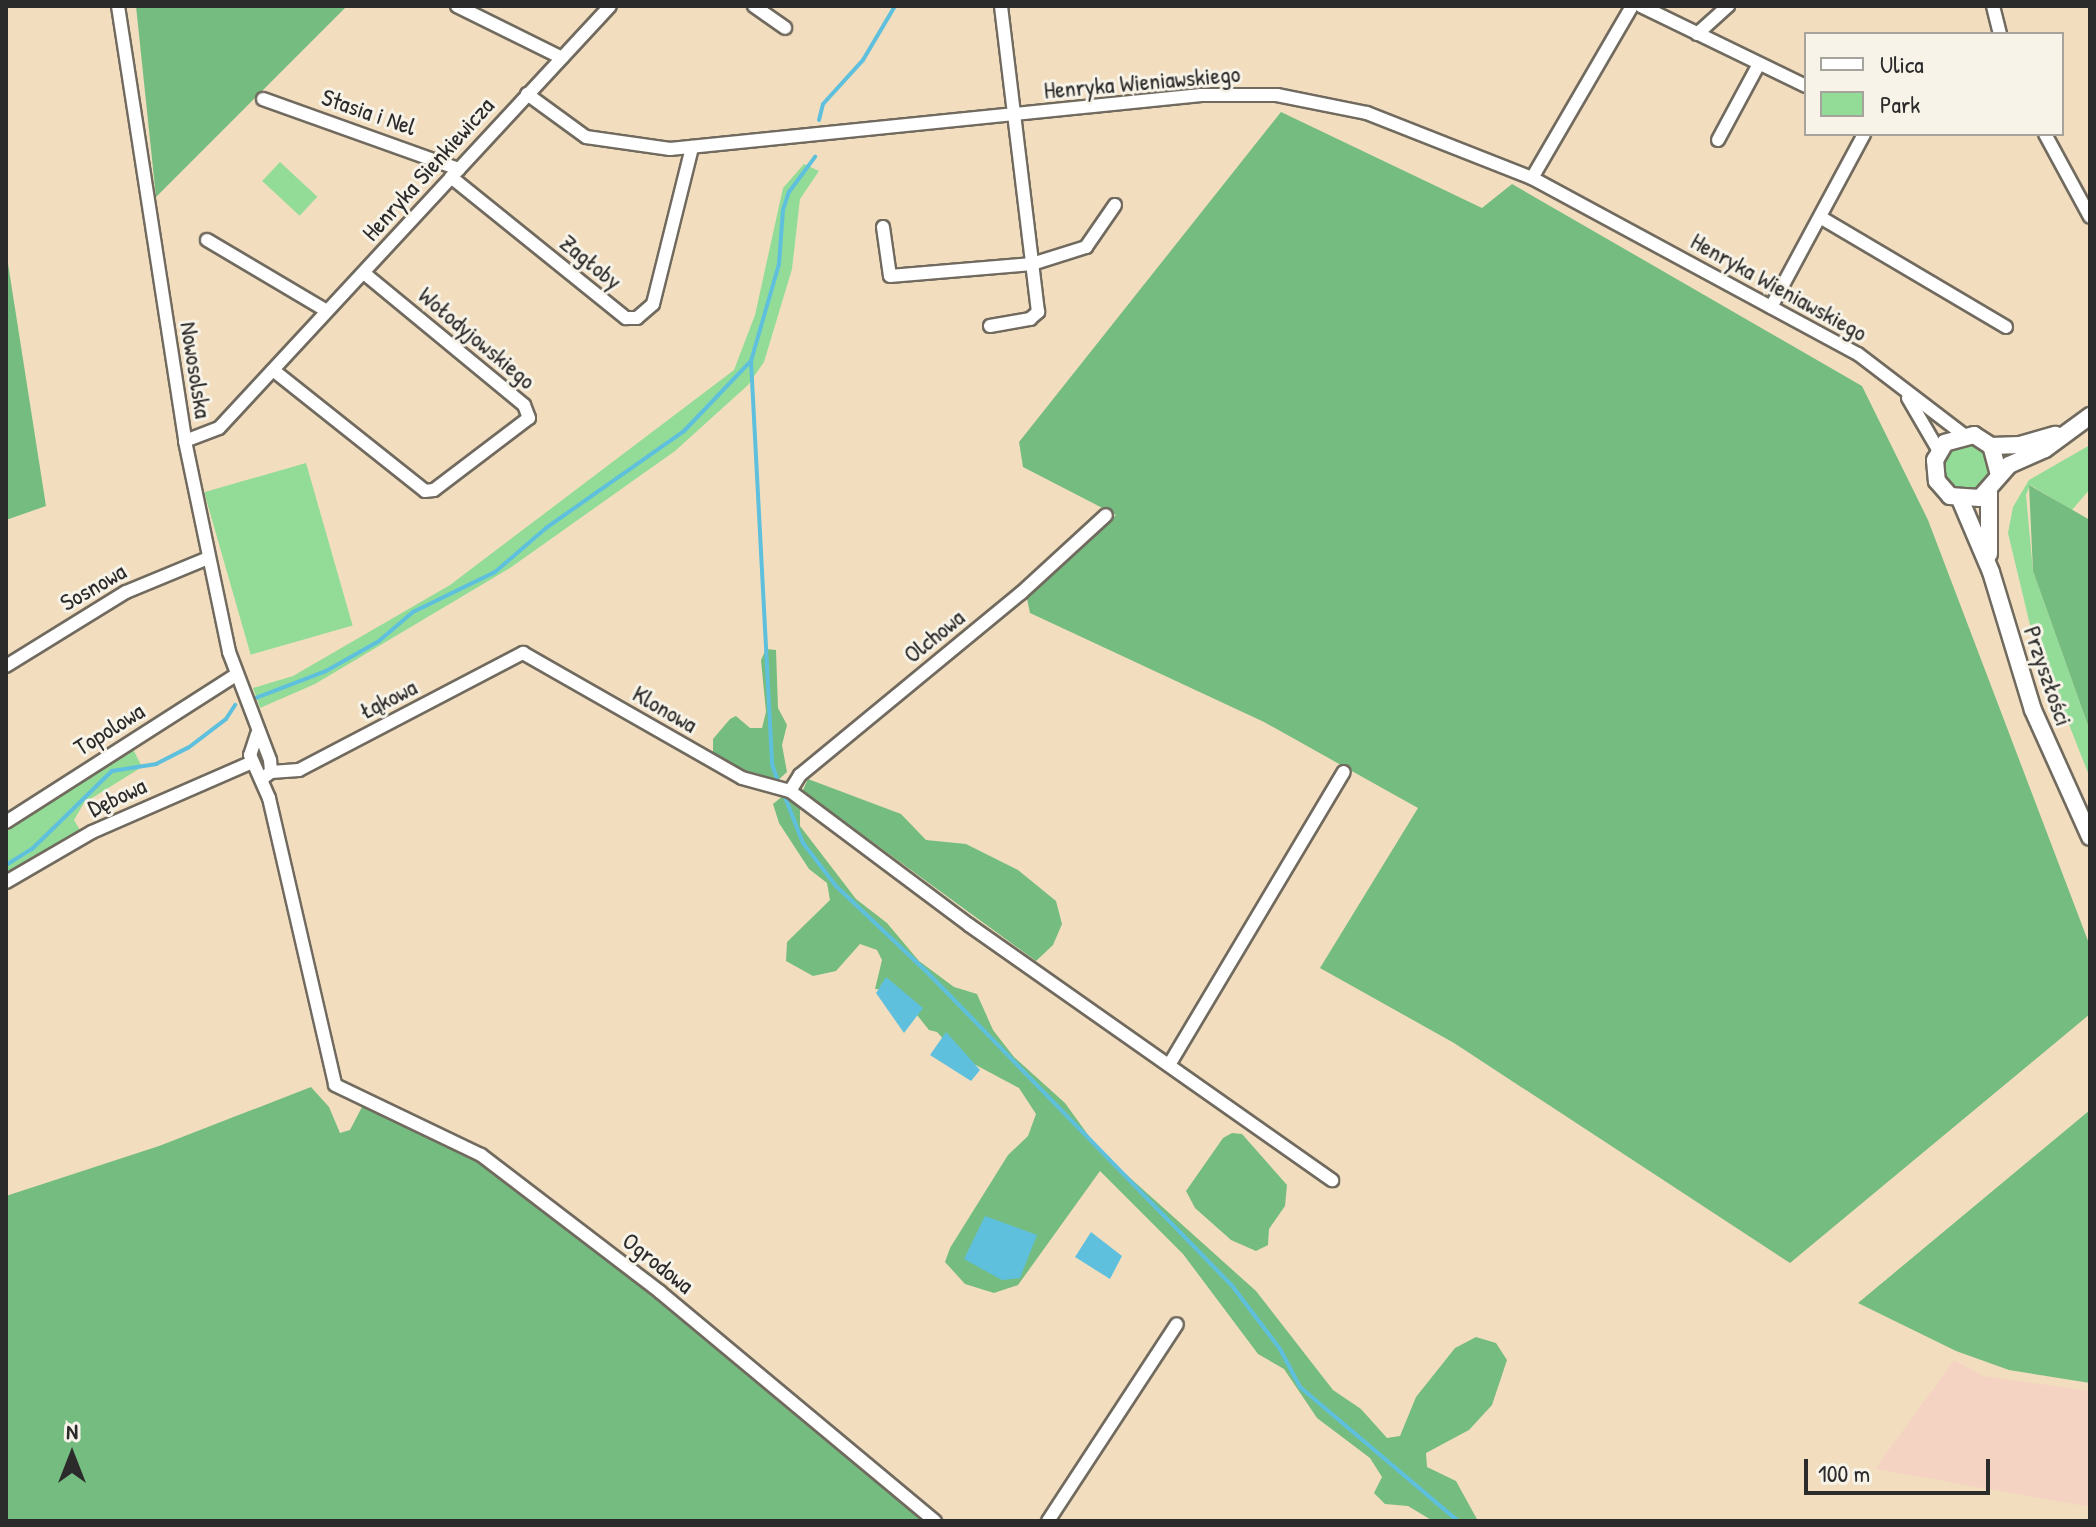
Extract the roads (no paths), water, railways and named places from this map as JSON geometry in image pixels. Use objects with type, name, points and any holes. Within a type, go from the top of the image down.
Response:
[{"type":"street","name":"Nowosolska","points":[[118,6],[185,441],[208,558],[236,675],[257,734],[265,745],[267,775],[329,1077]]},
{"type":"street","points":[[457,6],[562,58]]},
{"type":"street","name":"Henryka Sienkiewicza","points":[[185,441],[219,428],[610,6]]},
{"type":"street","points":[[754,6],[785,28]]},
{"type":"street","points":[[990,326],[1030,319],[1038,312],[1001,6]]},
{"type":"street","points":[[1532,178],[1632,6]]},
{"type":"street","points":[[1641,6],[1804,85]]},
{"type":"street","points":[[1697,34],[1728,6]]},
{"type":"street","points":[[1993,6],[2000,32]]},
{"type":"street","points":[[1718,140],[1759,64]]},
{"type":"street","name":"Henryka Wieniawskiego","points":[[527,94],[586,137],[640,148],[692,147],[1013,116],[1169,97],[1277,95],[1395,121],[1532,178],[1858,354],[1964,435]]},
{"type":"street","name":"Stasia i Nel","points":[[263,99],[455,173]]},
{"type":"street","points":[[1771,307],[1863,136]]},
{"type":"street","points":[[2046,136],[2090,217]]},
{"type":"street","name":"Zagłoby","points":[[455,173],[626,318],[637,318],[653,304],[692,147]]},
{"type":"street","points":[[883,227],[890,276],[1032,264],[1086,247],[1115,205]]},
{"type":"street","points":[[1820,217],[2006,327]]},
{"type":"street","points":[[207,240],[327,311]]},
{"type":"street","name":"Wołodyjowskiego","points":[[273,370],[425,491],[434,490],[526,422],[530,414],[524,405],[364,273]]},
{"type":"street","name":"Henryka Wieniawskiego","points":[[1900,386],[1939,451]]},
{"type":"street","points":[[2069,431],[2020,445],[1991,446],[1964,435],[1939,451],[1937,481],[1960,499],[1989,492],[1999,475],[2069,431],[2090,416]]},
{"type":"street","points":[[1991,446],[1999,475]]},
{"type":"street","name":"Przyszłości","points":[[1989,492],[1991,572]]},
{"type":"street","name":"Przyszłości","points":[[1960,499],[1991,572],[2033,710],[2090,837]]},
{"type":"street","name":"Olchowa","points":[[790,791],[800,775],[1021,593],[1106,515]]},
{"type":"street","name":"Sosnowa","points":[[6,666],[126,592],[208,558]]},
{"type":"street","name":"Klonowa","points":[[523,653],[742,778],[790,791]]},
{"type":"street","name":"Łąkowa","points":[[267,775],[299,770],[523,653]]},
{"type":"street","name":"Topolowa","points":[[6,822],[236,675]]},
{"type":"street","name":"Nowosolska","points":[[257,734],[252,762],[267,775]]},
{"type":"street","name":"Dębowa","points":[[6,882],[92,832],[252,762]]},
{"type":"street","points":[[1169,1065],[1344,772]]},
{"type":"street","points":[[790,791],[872,855],[1332,1180]]},
{"type":"street","name":"Ogrodowa","points":[[329,1077],[341,1091],[481,1155],[660,1292],[935,1521]]},
{"type":"street","points":[[1048,1521],[1177,1324]]},
{"type":"water","points":[[886,977],[923,1008],[904,1033],[876,993]]},
{"type":"water","points":[[946,1032],[980,1070],[971,1081],[930,1055]]},
{"type":"water","points":[[985,1216],[1037,1235],[1020,1278],[1002,1280],[964,1259]]},
{"type":"water","points":[[1091,1232],[1122,1256],[1110,1279],[1075,1257]]},
{"type":"waterway","points":[[819,120],[823,104],[863,60],[895,6]]},
{"type":"waterway","points":[[253,699],[326,671],[379,641],[413,612],[495,572],[546,528],[684,431],[751,361],[779,264],[783,210],[789,192],[815,157]]},
{"type":"waterway","points":[[751,361],[772,764],[779,784]]},
{"type":"waterway","points":[[6,865],[32,849],[112,771],[156,764],[188,748],[226,719],[235,705]]},
{"type":"waterway","points":[[783,792],[803,843],[836,886],[926,971],[1233,1287],[1280,1349],[1300,1387],[1458,1521]]}]
